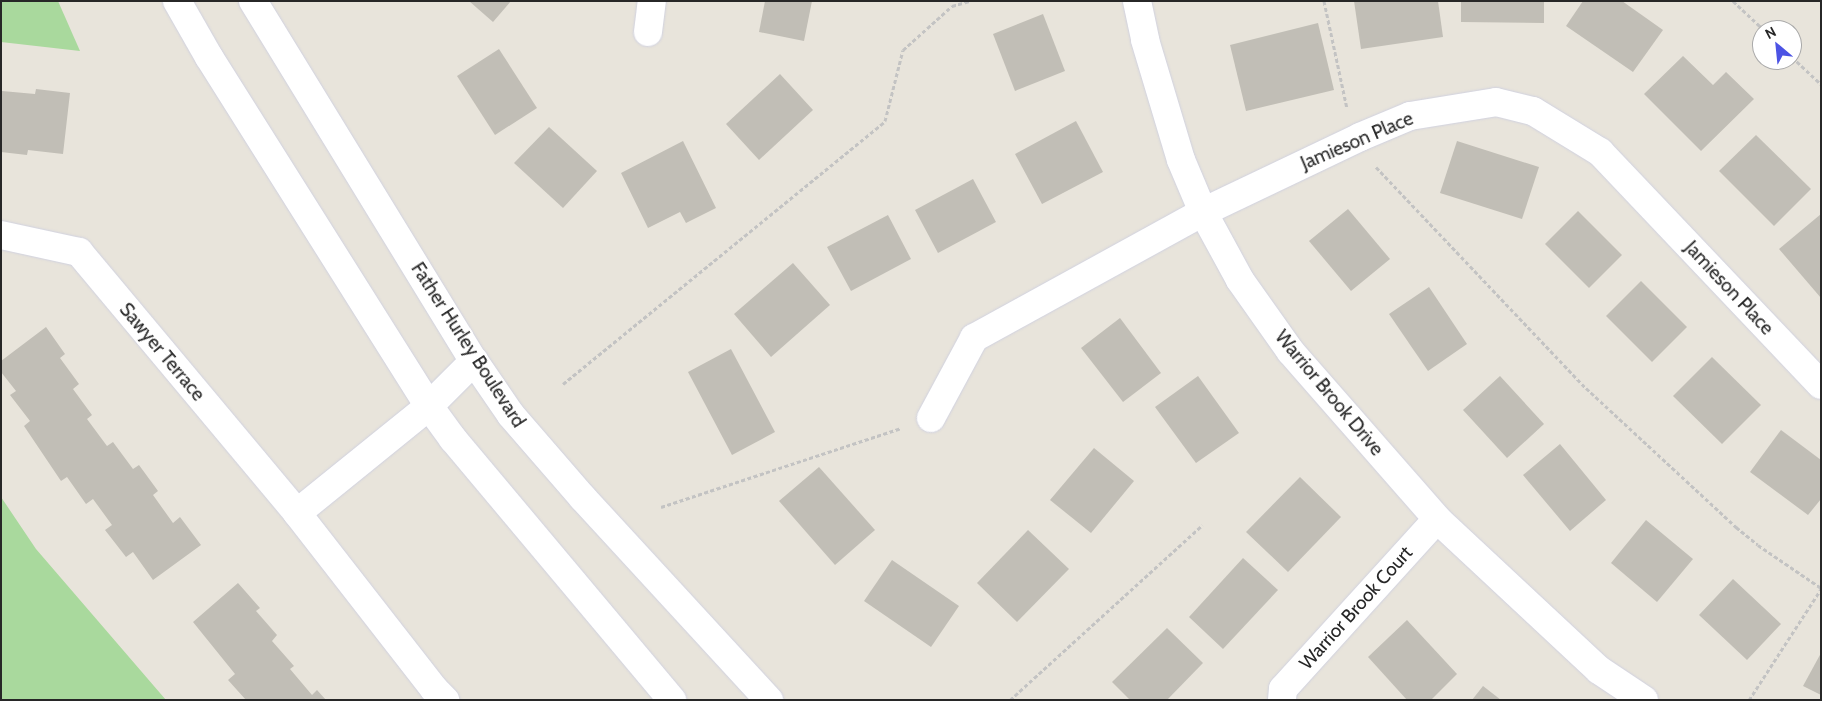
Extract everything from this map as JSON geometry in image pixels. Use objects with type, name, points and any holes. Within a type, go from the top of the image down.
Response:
[{"type":"street","points":[[177,1],[209,57],[429,406],[453,439],[672,700]]},
{"type":"street","name":"Father Hurley Boulevard","points":[[253,1],[474,361],[511,415],[582,498],[769,700]]},
{"type":"street","points":[[648,32],[652,1]]},
{"type":"street","name":"Warrior Brook Drive","points":[[1138,1],[1145,40],[1181,160],[1203,212],[1240,280],[1291,352],[1437,518],[1599,670],[1644,700]]},
{"type":"street","name":"Jamieson Place","points":[[931,418],[974,338],[1203,212],[1360,137],[1410,116],[1496,102],[1533,111],[1600,152],[1821,384]]},
{"type":"street","name":"Sawyer Terrace","points":[[1,235],[79,252],[297,513],[434,689],[445,700]]},
{"type":"street","points":[[297,513],[429,406],[474,361]]},
{"type":"street","name":"Warrior Brook Court","points":[[1282,700],[1283,690],[1437,518]]},
{"type":"path","points":[[563,384],[885,121],[903,50],[952,6],[970,1]]},
{"type":"path","points":[[1324,1],[1350,115]]},
{"type":"path","points":[[1734,1],[1754,20]]},
{"type":"path","points":[[1802,66],[1821,84]]},
{"type":"path","points":[[1369,160],[1586,388],[1736,527],[1758,545],[1821,589],[1749,700]]},
{"type":"path","points":[[662,506],[931,418]]},
{"type":"path","points":[[1010,700],[1202,525]]},
{"type":"green space","points":[[1,1],[58,1],[80,51],[1,42]]},
{"type":"green space","points":[[1,497],[36,549],[166,700],[1,700]]},
{"type":"building","points":[[469,1],[511,1],[493,22]]},
{"type":"building","points":[[765,1],[812,1],[804,41],[759,32]]},
{"type":"building","points":[[1354,1],[1438,1],[1443,37],[1361,49]]},
{"type":"building","points":[[1461,1],[1544,1],[1544,23],[1461,22]]},
{"type":"building","points":[[1583,1],[1622,1],[1663,30],[1633,72],[1566,26]]},
{"type":"building","points":[[1043,14],[1065,71],[1015,91],[993,34]]},
{"type":"building","points":[[1318,23],[1334,90],[1246,111],[1230,45]]},
{"type":"building","points":[[499,49],[537,108],[495,135],[457,76]]},
{"type":"building","points":[[1683,56],[1713,85],[1726,72],[1754,99],[1701,151],[1644,94]]},
{"type":"building","points":[[780,74],[813,110],[759,160],[726,124]]},
{"type":"building","points":[[36,89],[70,93],[63,154],[28,150],[27,155],[1,152],[2,91],[35,94]]},
{"type":"building","points":[[1076,121],[1103,172],[1042,204],[1015,154]]},
{"type":"building","points":[[549,127],[597,171],[563,208],[514,163]]},
{"type":"building","points":[[1756,135],[1811,189],[1774,226],[1719,171]]},
{"type":"building","points":[[683,141],[716,208],[686,223],[680,212],[648,228],[621,173]]},
{"type":"building","points":[[1457,141],[1539,167],[1522,219],[1440,193]]},
{"type":"building","points":[[973,179],[996,222],[938,253],[915,210]]},
{"type":"building","points":[[1348,209],[1390,259],[1351,291],[1309,241]]},
{"type":"building","points":[[1578,211],[1622,255],[1589,288],[1545,244]]},
{"type":"building","points":[[1821,214],[1821,298],[1779,249]]},
{"type":"building","points":[[888,215],[911,259],[851,291],[827,247]]},
{"type":"building","points":[[793,263],[830,305],[771,357],[734,314]]},
{"type":"building","points":[[1641,281],[1687,327],[1652,362],[1606,316]]},
{"type":"building","points":[[1429,287],[1467,344],[1428,371],[1389,314]]},
{"type":"building","points":[[1120,318],[1161,373],[1123,402],[1081,348]]},
{"type":"building","points":[[46,327],[65,354],[60,358],[79,384],[73,389],[92,415],[87,419],[107,446],[113,442],[133,469],[139,465],[158,491],[153,495],[173,523],[180,517],[201,545],[153,580],[133,552],[126,557],[105,530],[112,525],[93,499],[86,504],[67,477],[61,481],[24,426],[30,421],[10,395],[16,391],[1,372],[1,361]]},
{"type":"building","points":[[731,349],[775,432],[732,455],[688,372]]},
{"type":"building","points":[[1712,357],[1761,405],[1722,444],[1673,396]]},
{"type":"building","points":[[1198,376],[1239,433],[1196,463],[1155,407]]},
{"type":"building","points":[[1500,376],[1544,424],[1507,458],[1463,410]]},
{"type":"building","points":[[1781,430],[1821,460],[1821,499],[1808,515],[1750,472]]},
{"type":"building","points":[[1560,444],[1606,500],[1570,531],[1523,475]]},
{"type":"building","points":[[1094,448],[1134,481],[1091,533],[1050,500]]},
{"type":"building","points":[[819,467],[875,530],[835,565],[779,501]]},
{"type":"building","points":[[1300,477],[1341,517],[1288,572],[1246,532]]},
{"type":"building","points":[[1646,520],[1693,559],[1657,602],[1611,563]]},
{"type":"building","points":[[1028,530],[1069,569],[1017,622],[977,583]]},
{"type":"building","points":[[1243,558],[1278,590],[1223,649],[1189,617]]},
{"type":"building","points":[[892,560],[959,606],[931,647],[864,601]]},
{"type":"building","points":[[1733,579],[1781,624],[1747,660],[1699,615]]},
{"type":"building","points":[[238,583],[260,608],[256,611],[277,635],[272,641],[294,666],[290,669],[312,695],[317,690],[326,700],[246,700],[228,680],[235,674],[193,622]]},
{"type":"building","points":[[1407,620],[1457,674],[1431,700],[1407,700],[1368,657]]},
{"type":"building","points":[[1167,628],[1203,663],[1167,700],[1130,700],[1112,682]]},
{"type":"building","points":[[1821,653],[1821,695],[1803,686]]},
{"type":"building","points":[[1483,686],[1501,700],[1472,700]]}]
